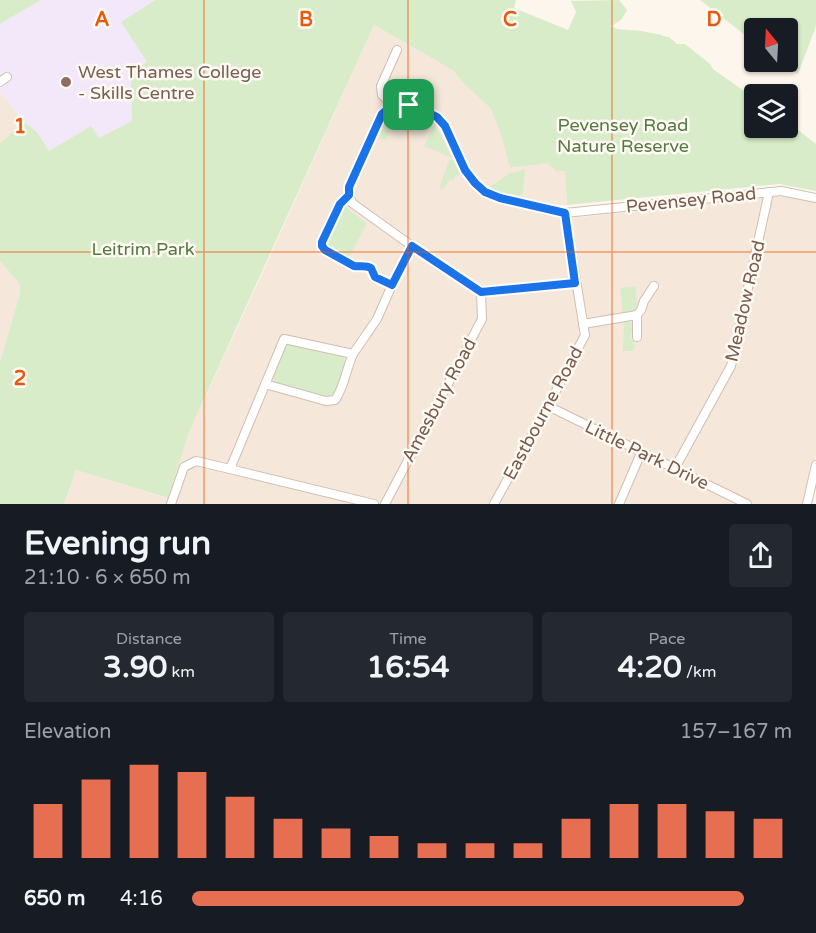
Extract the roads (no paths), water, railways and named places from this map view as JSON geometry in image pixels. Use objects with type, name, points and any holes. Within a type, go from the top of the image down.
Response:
[{"type":"street","points":[[397,50],[381,86],[382,95],[393,106],[382,114],[349,187],[352,203],[481,292],[575,283]]},
{"type":"street","name":"Pevensey Road","points":[[393,106],[409,105],[437,117],[445,126],[465,170],[485,192],[500,198],[565,213],[781,191],[816,198]]},
{"type":"street","name":"Meadow Road","points":[[675,468],[731,366],[769,192]]},
{"type":"street","points":[[349,195],[340,204],[322,246],[325,250],[354,266],[371,268],[375,277],[392,285]]},
{"type":"street","name":"Eastbourne Road","points":[[494,504],[585,335],[565,213]]},
{"type":"street","points":[[265,384],[326,401],[335,400],[341,391],[353,354],[376,319],[412,246]]},
{"type":"street","points":[[637,337],[637,315],[654,286]]},
{"type":"street","name":"Amesbury Road","points":[[385,504],[482,318],[481,292]]},
{"type":"street","points":[[583,324],[637,315]]},
{"type":"street","points":[[230,469],[285,335],[353,354]]},
{"type":"street","name":"Little Park Drive","points":[[548,406],[675,468],[735,501],[747,504]]},
{"type":"street","points":[[619,504],[642,453]]},
{"type":"street","points":[[171,504],[184,467],[196,461],[374,504]]},
{"type":"street","points":[[807,504],[816,465]]},
{"type":"place","name":"West Thames College - Skills Centre","points":[[66,82]]},
{"type":"park label","name":"Pevensey Road Nature Reserve","points":[[623,135]]},
{"type":"park label","name":"Leitrim Park","points":[[143,249]]}]
